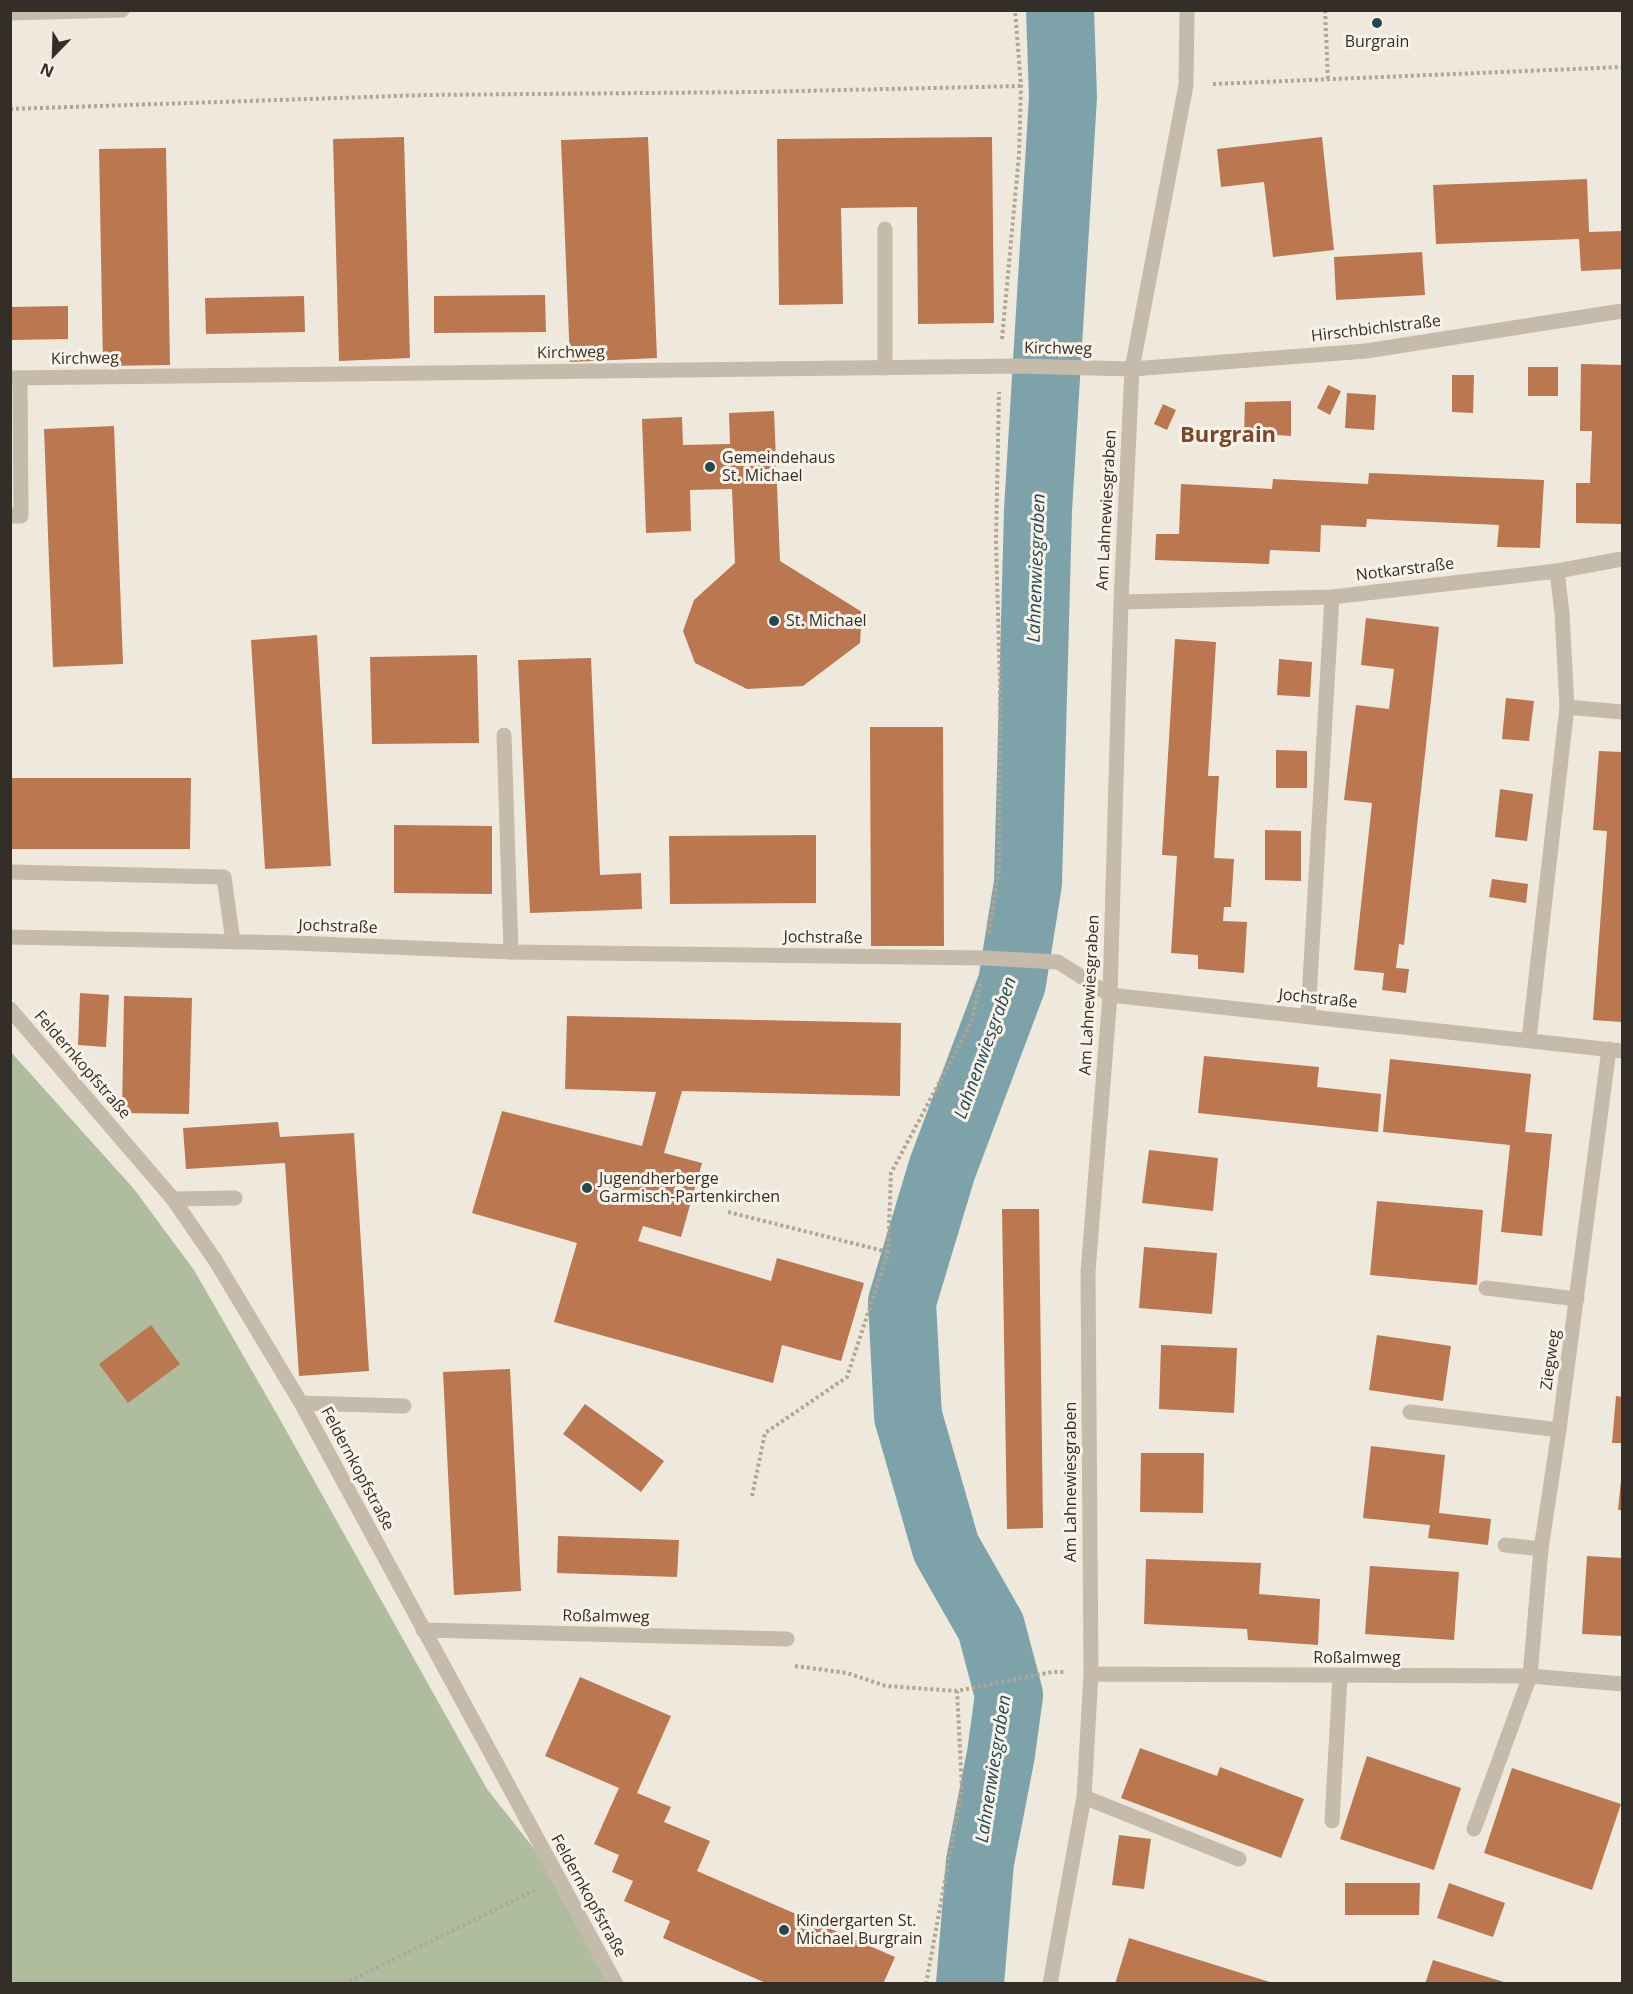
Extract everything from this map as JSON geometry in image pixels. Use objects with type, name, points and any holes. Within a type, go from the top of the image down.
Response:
[{"type":"street","points":[[10,13],[122,10]]},
{"type":"street","name":"Am Lahnewiesgraben","points":[[1050,1983],[1084,1797],[1091,1674],[1088,1272],[1110,995],[1119,746],[1121,602],[1132,369],[1186,85],[1187,10]]},
{"type":"street","points":[[885,229],[885,368]]},
{"type":"street","name":"Hirschbichlstraße","points":[[1132,369],[1365,351],[1623,311]]},
{"type":"street","name":"Kirchweg","points":[[15,378],[1000,366],[1132,369]]},
{"type":"street","points":[[10,516],[21,516],[15,378]]},
{"type":"street","name":"Notkarstraße","points":[[1121,602],[1332,597],[1557,571],[1623,560]]},
{"type":"street","points":[[1529,1039],[1567,707],[1562,612],[1557,571]]},
{"type":"street","points":[[1308,1016],[1332,597]]},
{"type":"street","points":[[1567,707],[1623,712]]},
{"type":"street","points":[[504,735],[511,952]]},
{"type":"street","points":[[10,872],[224,877],[233,942]]},
{"type":"street","name":"Jochstraße","points":[[10,937],[511,952],[986,958],[1058,962],[1110,995],[1616,1050]]},
{"type":"street","name":"Feldernkopfstraße","points":[[10,1009],[173,1199],[215,1260],[301,1403],[616,1983]]},
{"type":"street","name":"Ziegweg","points":[[1474,1829],[1530,1676],[1541,1549],[1616,1050]]},
{"type":"street","points":[[173,1199],[235,1198]]},
{"type":"street","points":[[1486,1288],[1577,1299]]},
{"type":"street","points":[[301,1403],[404,1406]]},
{"type":"street","points":[[1410,1412],[1559,1430]]},
{"type":"street","points":[[1505,1545],[1541,1549]]},
{"type":"street","name":"Roßalmweg","points":[[423,1630],[787,1639]]},
{"type":"street","name":"Roßalmweg","points":[[1091,1674],[1530,1676],[1623,1684]]},
{"type":"street","points":[[1332,1821],[1340,1676]]},
{"type":"street","points":[[1084,1797],[1239,1859]]},
{"type":"path","points":[[752,1496],[765,1433],[847,1377],[888,1252],[891,1173],[971,1023],[986,958],[999,868],[1000,685],[996,542],[1000,366],[1019,155],[1021,86],[1015,10]]},
{"type":"path","points":[[1325,10],[1328,79]]},
{"type":"path","points":[[1186,85],[1623,67]]},
{"type":"path","points":[[10,109],[427,95],[755,92],[1021,86]]},
{"type":"path","points":[[728,1212],[888,1252]]},
{"type":"path","points":[[787,1639],[790,1665],[847,1673],[886,1686],[957,1691],[1052,1672]]},
{"type":"path","points":[[926,1983],[962,1788],[957,1691]]},
{"type":"path","points":[[344,1983],[558,1879]]},
{"type":"green space","points":[[10,1051],[134,1189],[194,1270],[487,1789],[558,1879],[616,1983],[11,1983]]},
{"type":"building","points":[[404,137],[410,358],[339,361],[333,139]]},
{"type":"building","points":[[648,137],[657,358],[570,362],[561,140]]},
{"type":"building","points":[[992,137],[994,323],[918,324],[917,207],[841,208],[843,304],[779,305],[777,139]]},
{"type":"building","points":[[1322,137],[1334,250],[1273,257],[1264,182],[1221,187],[1217,149]]},
{"type":"building","points":[[166,148],[170,365],[103,366],[99,149]]},
{"type":"building","points":[[1587,179],[1589,232],[1622,231],[1622,269],[1581,271],[1579,239],[1436,244],[1433,185]]},
{"type":"building","points":[[1422,252],[1425,295],[1336,300],[1334,257]]},
{"type":"building","points":[[545,295],[546,332],[434,333],[434,296]]},
{"type":"building","points":[[304,296],[305,332],[206,334],[205,298]]},
{"type":"building","points":[[68,306],[68,339],[10,340],[10,307]]},
{"type":"building","points":[[1581,364],[1622,365],[1622,524],[1576,523],[1576,483],[1590,483],[1592,431],[1580,431]]},
{"type":"building","points":[[1528,367],[1558,367],[1558,396],[1528,396]]},
{"type":"building","points":[[1452,375],[1474,375],[1473,413],[1452,412]]},
{"type":"building","points":[[1328,385],[1341,391],[1330,415],[1317,408]]},
{"type":"building","points":[[1347,393],[1376,395],[1374,430],[1345,428]]},
{"type":"building","points":[[1291,401],[1291,436],[1277,435],[1277,442],[1257,442],[1257,435],[1244,435],[1245,402]]},
{"type":"building","points":[[1163,404],[1176,410],[1167,430],[1154,424]]},
{"type":"building","points":[[774,411],[780,561],[862,612],[860,643],[803,686],[747,689],[695,663],[683,631],[694,600],[735,563],[732,489],[690,490],[691,531],[646,533],[642,419],[682,417],[683,445],[730,444],[729,413]]},
{"type":"building","points":[[114,426],[123,664],[53,667],[44,429]]},
{"type":"building","points":[[1369,473],[1544,480],[1540,548],[1497,547],[1499,525],[1367,519],[1366,527],[1321,525],[1320,552],[1270,550],[1269,564],[1155,560],[1156,534],[1179,534],[1181,484],[1272,489],[1273,479],[1368,484]]},
{"type":"building","points":[[1366,618],[1439,627],[1404,945],[1399,944],[1396,968],[1409,969],[1406,993],[1382,990],[1384,973],[1354,970],[1372,803],[1344,800],[1356,705],[1389,709],[1394,669],[1361,665]]},
{"type":"building","points":[[317,635],[331,866],[265,869],[251,640]]},
{"type":"building","points":[[1175,639],[1216,642],[1208,776],[1219,776],[1214,858],[1234,859],[1231,907],[1224,907],[1223,921],[1247,922],[1244,973],[1198,969],[1198,955],[1171,953],[1177,856],[1162,855]]},
{"type":"building","points":[[477,655],[479,743],[372,744],[370,657]]},
{"type":"building","points":[[591,658],[600,875],[641,873],[642,909],[530,913],[518,660]]},
{"type":"building","points":[[1279,659],[1312,662],[1310,697],[1277,695]]},
{"type":"building","points":[[1506,698],[1534,701],[1529,741],[1502,739]]},
{"type":"building","points":[[870,727],[943,727],[944,946],[871,946]]},
{"type":"building","points":[[1276,750],[1307,751],[1307,788],[1276,788]]},
{"type":"building","points":[[1599,751],[1622,752],[1622,1022],[1593,1020],[1607,831],[1593,830]]},
{"type":"building","points":[[10,778],[191,778],[190,849],[10,849]]},
{"type":"building","points":[[1500,789],[1533,794],[1527,841],[1495,837]]},
{"type":"building","points":[[394,825],[492,826],[492,894],[394,893]]},
{"type":"building","points":[[1265,830],[1301,831],[1301,881],[1265,880]]},
{"type":"building","points":[[816,835],[816,903],[670,904],[669,836]]},
{"type":"building","points":[[1492,879],[1528,884],[1526,903],[1489,897]]},
{"type":"building","points":[[80,993],[109,995],[106,1047],[78,1045]]},
{"type":"building","points":[[124,996],[192,998],[189,1114],[122,1113]]},
{"type":"building","name":"Jugendherberge Garmisch-Partenkirchen","points":[[567,1016],[901,1023],[900,1096],[682,1091],[664,1153],[702,1163],[681,1237],[643,1226],[638,1241],[771,1281],[777,1258],[864,1283],[841,1361],[782,1345],[773,1383],[554,1322],[577,1243],[472,1213],[502,1111],[642,1146],[656,1092],[565,1089]]},
{"type":"building","points":[[1204,1056],[1319,1067],[1317,1087],[1381,1094],[1378,1132],[1198,1113]]},
{"type":"building","points":[[1390,1059],[1531,1074],[1525,1132],[1552,1134],[1542,1236],[1501,1232],[1510,1145],[1383,1132]]},
{"type":"building","points":[[278,1122],[280,1137],[354,1133],[369,1371],[299,1376],[285,1163],[186,1169],[183,1128]]},
{"type":"building","points":[[1149,1150],[1218,1158],[1213,1211],[1142,1203]]},
{"type":"building","points":[[1377,1201],[1483,1210],[1477,1285],[1370,1275]]},
{"type":"building","points":[[1002,1209],[1039,1209],[1043,1528],[1007,1529]]},
{"type":"building","points":[[1144,1247],[1217,1253],[1212,1314],[1139,1308]]},
{"type":"building","points":[[151,1325],[180,1364],[128,1403],[99,1364]]},
{"type":"building","points":[[1377,1335],[1451,1346],[1443,1401],[1369,1390]]},
{"type":"building","points":[[1161,1345],[1237,1348],[1234,1413],[1159,1409]]},
{"type":"building","points":[[510,1369],[521,1591],[454,1595],[443,1372]]},
{"type":"building","points":[[1616,1396],[1622,1397],[1622,1443],[1612,1443]]},
{"type":"building","points":[[585,1404],[664,1461],[641,1492],[563,1434]]},
{"type":"building","points":[[1371,1446],[1445,1455],[1439,1513],[1491,1519],[1488,1545],[1428,1538],[1430,1525],[1363,1518]]},
{"type":"building","points":[[1141,1453],[1204,1453],[1203,1513],[1140,1512]]},
{"type":"building","points":[[1621,1480],[1622,1510],[1618,1510]]},
{"type":"building","points":[[558,1536],[679,1540],[677,1577],[557,1573]]},
{"type":"building","points":[[1587,1556],[1622,1558],[1622,1636],[1582,1634]]},
{"type":"building","points":[[1146,1559],[1261,1563],[1259,1594],[1320,1599],[1318,1645],[1248,1640],[1247,1629],[1144,1624]]},
{"type":"building","points":[[1370,1566],[1459,1572],[1454,1640],[1365,1634]]},
{"type":"building","points":[[580,1677],[671,1716],[637,1793],[671,1807],[664,1822],[710,1841],[697,1871],[895,1957],[883,1984],[768,1984],[663,1938],[670,1921],[624,1901],[633,1881],[612,1872],[619,1855],[594,1844],[619,1788],[545,1756]]},
{"type":"building","points":[[1140,1748],[1217,1776],[1220,1767],[1304,1799],[1281,1858],[1121,1798]]},
{"type":"building","points":[[1367,1756],[1461,1788],[1434,1870],[1340,1839]]},
{"type":"building","points":[[1512,1768],[1621,1804],[1592,1890],[1484,1853]]},
{"type":"building","points":[[1119,1835],[1151,1839],[1144,1889],[1112,1885]]},
{"type":"building","points":[[1345,1883],[1420,1883],[1419,1915],[1345,1915]]},
{"type":"building","points":[[1449,1883],[1505,1903],[1493,1937],[1437,1918]]},
{"type":"building","points":[[1129,1938],[1273,1983],[1273,1984],[1115,1984]]},
{"type":"building","points":[[1433,1960],[1507,1983],[1507,1984],[1425,1984]]},
{"type":"waterway","name":"Lahnenwiesgraben","points":[[970,1984],[980,1862],[1001,1754],[1009,1695],[991,1627],[946,1548],[908,1416],[902,1302],[942,1169],[1012,983],[1028,883],[1038,510],[1063,97],[1060,10]]},
{"type":"place","name":"Burgrain","points":[[1377,23]]},
{"type":"place","name":"Gemeindehaus St. Michael","points":[[710,467]]},
{"type":"place","name":"St. Michael","points":[[774,621]]},
{"type":"place","name":"Jugendherberge Garmisch-Partenkirchen","points":[[587,1188]]},
{"type":"place","name":"Kindergarten St. Michael Burgrain","points":[[784,1930]]},
{"type":"district","name":"Burgrain","points":[[1228,436]]}]
